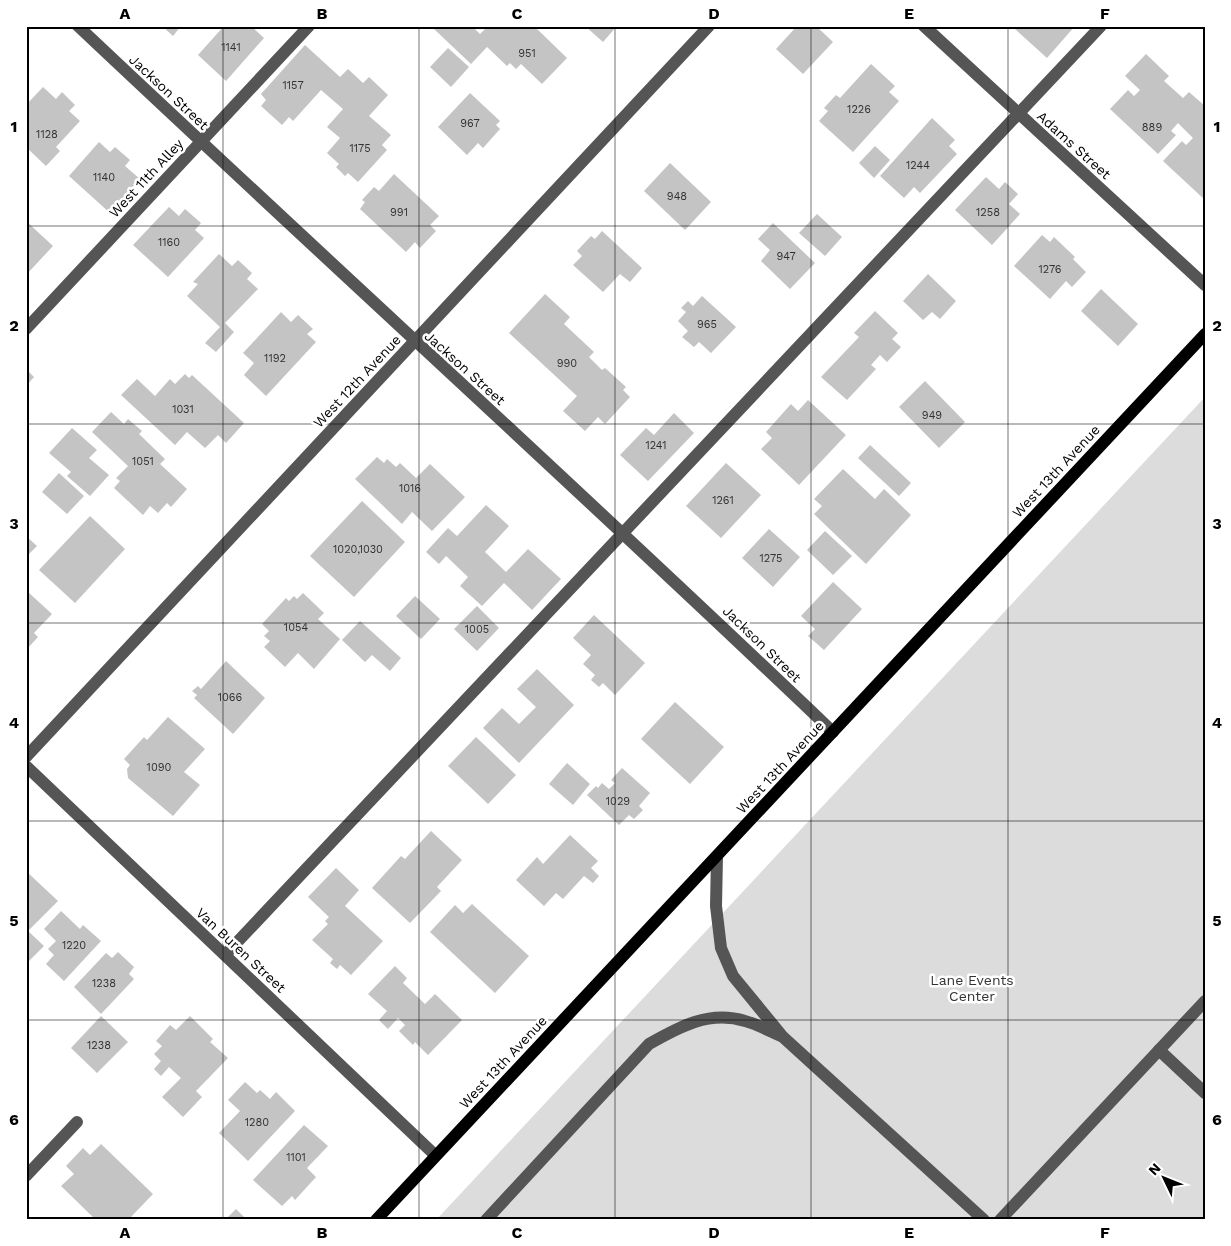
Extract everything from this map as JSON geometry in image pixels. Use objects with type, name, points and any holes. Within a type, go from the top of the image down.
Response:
[{"type":"main road","name":"West 13th Avenue","points":[[376,1220],[1205,334]]},
{"type":"street","name":"Jackson Street","points":[[78,26],[414,341],[622,532],[833,732]]},
{"type":"street","name":"West 11th Alley","points":[[26,329],[309,26]]},
{"type":"street","name":"West 12th Avenue","points":[[26,757],[709,26]]},
{"type":"street","name":"Adams Street","points":[[924,26],[1018,115],[1205,285]]},
{"type":"street","points":[[225,955],[1101,26]]},
{"type":"street","name":"Van Buren Street","points":[[26,766],[436,1155]]},
{"type":"street","points":[[717,856],[716,906],[721,948],[733,976],[783,1037],[984,1220]]},
{"type":"street","points":[[1000,1220],[1205,1001]]},
{"type":"street","points":[[486,1220],[650,1044],[680,1026],[713,1017],[744,1020],[783,1037]]},
{"type":"street","points":[[1159,1050],[1205,1093]]},
{"type":"street","points":[[26,1176],[77,1122]]},
{"type":"green space","name":"Lane Events Center","points":[[1205,397],[1205,1220],[436,1220]]},
{"type":"building","points":[[162,26],[181,26],[173,36]]},
{"type":"building","points":[[224,26],[251,26],[264,38],[226,81],[198,55]]},
{"type":"building","points":[[436,26],[472,26],[480,34],[488,26],[534,26],[567,58],[542,84],[521,64],[516,69],[510,63],[507,66],[487,47],[471,64],[434,29]]},
{"type":"building","points":[[585,26],[617,26],[603,42]]},
{"type":"building","points":[[797,26],[816,26],[833,42],[803,74],[776,49]]},
{"type":"building","points":[[1018,26],[1075,26],[1047,58],[1015,29]]},
{"type":"building","points":[[305,45],[340,77],[348,69],[363,83],[369,77],[388,95],[369,116],[391,135],[382,145],[387,150],[358,182],[348,173],[345,176],[336,167],[339,164],[327,153],[340,138],[327,127],[343,109],[321,90],[293,121],[289,117],[282,125],[261,106],[266,100],[261,94]]},
{"type":"building","points":[[448,48],[469,67],[451,87],[430,67]]},
{"type":"building","points":[[1146,54],[1169,76],[1164,81],[1183,98],[1189,92],[1205,106],[1205,200],[1163,161],[1182,141],[1186,145],[1193,138],[1178,123],[1171,131],[1176,135],[1158,154],[1110,109],[1128,90],[1134,96],[1140,90],[1125,76]]},
{"type":"building","points":[[871,64],[895,86],[889,92],[899,101],[853,152],[819,121],[828,111],[824,108],[836,95],[840,98]]},
{"type":"building","points":[[43,87],[56,99],[62,92],[75,105],[69,111],[80,121],[56,147],[60,151],[46,166],[26,147],[26,105]]},
{"type":"building","points":[[470,93],[500,121],[496,125],[500,129],[483,148],[478,143],[467,155],[438,127]]},
{"type":"building","points":[[932,118],[955,140],[949,146],[957,154],[920,193],[914,187],[904,198],[880,176]]},
{"type":"building","points":[[99,142],[110,152],[115,147],[130,160],[125,166],[140,179],[110,213],[69,176]]},
{"type":"building","points":[[875,146],[890,160],[874,178],[859,163]]},
{"type":"building","points":[[670,163],[711,202],[685,230],[644,191]]},
{"type":"building","points":[[394,174],[439,216],[430,225],[436,231],[420,248],[415,242],[406,252],[360,209],[365,202],[362,200],[374,187],[379,191]]},
{"type":"building","points":[[986,177],[999,189],[1005,182],[1018,194],[1009,204],[1020,214],[992,245],[955,210]]},
{"type":"building","points":[[169,207],[179,216],[185,209],[201,223],[195,230],[204,238],[168,277],[133,245]]},
{"type":"building","points":[[817,214],[842,237],[825,256],[799,233]]},
{"type":"building","points":[[26,221],[53,246],[26,275]]},
{"type":"building","points":[[773,223],[815,263],[790,289],[761,261],[770,250],[758,239]]},
{"type":"building","points":[[602,231],[642,268],[630,282],[620,274],[603,292],[573,265],[582,256],[577,251],[591,236],[595,239]]},
{"type":"building","points":[[1042,235],[1050,242],[1054,237],[1075,257],[1073,259],[1086,272],[1072,287],[1066,281],[1050,299],[1014,266]]},
{"type":"building","points":[[219,254],[232,266],[238,260],[252,273],[247,279],[258,289],[225,323],[234,332],[216,352],[205,343],[220,327],[187,296],[198,284],[193,282]]},
{"type":"building","points":[[928,274],[956,301],[940,319],[932,312],[923,320],[903,301]]},
{"type":"building","points":[[1101,289],[1138,324],[1118,346],[1081,311]]},
{"type":"building","points":[[545,294],[570,317],[564,324],[594,352],[589,357],[602,370],[605,368],[626,387],[623,390],[630,397],[605,424],[598,417],[585,431],[563,411],[577,396],[509,333]]},
{"type":"building","points":[[702,296],[736,327],[711,353],[699,342],[694,347],[682,337],[688,331],[678,321],[686,312],[681,308],[688,301],[693,306]]},
{"type":"building","points":[[875,311],[898,333],[892,339],[901,347],[887,362],[880,355],[871,365],[876,369],[847,400],[821,377],[859,337],[854,333]]},
{"type":"building","points":[[281,312],[291,322],[298,315],[313,329],[307,334],[316,342],[266,396],[244,375],[254,363],[243,353]]},
{"type":"building","points":[[26,369],[34,377],[26,386]]},
{"type":"building","points":[[185,374],[189,378],[192,375],[244,423],[226,443],[218,435],[205,448],[187,432],[175,445],[121,395],[137,379],[155,396],[170,379],[175,384]]},
{"type":"building","points":[[925,381],[965,422],[939,448],[899,407]]},
{"type":"building","points":[[808,400],[846,435],[799,485],[761,449],[772,438],[766,432],[791,404],[798,411]]},
{"type":"building","points":[[111,412],[124,424],[128,419],[142,431],[139,434],[165,459],[160,464],[187,489],[171,507],[167,503],[158,513],[150,506],[143,515],[114,488],[120,481],[116,478],[128,466],[92,432]]},
{"type":"building","points":[[674,413],[694,433],[648,481],[620,455],[646,428],[654,435]]},
{"type":"building","points":[[72,428],[97,450],[89,458],[109,475],[90,496],[67,476],[71,472],[49,453]]},
{"type":"building","points":[[870,445],[911,483],[899,496],[858,458]]},
{"type":"building","points":[[377,457],[384,463],[387,459],[396,467],[400,463],[416,478],[430,464],[465,497],[432,531],[412,512],[402,524],[355,479]]},
{"type":"building","points":[[726,463],[761,495],[721,538],[686,506]]},
{"type":"building","points":[[843,469],[875,499],[884,489],[911,515],[866,564],[814,514],[822,506],[814,499]]},
{"type":"building","points":[[59,473],[84,496],[67,514],[42,492]]},
{"type":"building","points":[[362,501],[405,542],[354,597],[310,556]]},
{"type":"building","points":[[486,505],[509,526],[485,552],[506,572],[528,549],[561,579],[532,610],[504,583],[482,606],[460,586],[468,577],[446,556],[439,564],[426,552],[448,528],[457,536]]},
{"type":"building","points":[[90,516],[125,549],[75,603],[39,570]]},
{"type":"building","points":[[769,529],[800,557],[773,587],[742,558]]},
{"type":"building","points":[[825,531],[852,556],[833,575],[807,550]]},
{"type":"building","points":[[26,536],[37,546],[26,557]]},
{"type":"building","points":[[833,582],[862,609],[824,650],[808,636],[815,629],[801,616]]},
{"type":"building","points":[[28,592],[52,614],[34,633],[38,637],[26,650],[26,594]]},
{"type":"building","points":[[303,593],[324,613],[318,619],[340,639],[314,669],[298,653],[285,667],[264,647],[270,641],[264,636],[269,631],[262,624],[286,598],[289,601],[294,596],[297,599]]},
{"type":"building","points":[[415,596],[440,619],[421,639],[396,616]]},
{"type":"building","points":[[477,606],[499,628],[477,651],[454,629]]},
{"type":"building","points":[[594,615],[645,663],[615,695],[603,683],[599,687],[591,680],[595,675],[583,664],[591,655],[573,638]]},
{"type":"building","points":[[360,621],[401,658],[390,671],[372,655],[365,662],[342,640]]},
{"type":"building","points":[[226,661],[265,698],[233,734],[194,698],[197,695],[192,691],[198,686],[201,689]]},
{"type":"building","points":[[537,669],[574,705],[519,763],[483,728],[502,708],[519,724],[536,707],[517,689]]},
{"type":"building","points":[[675,702],[724,747],[690,784],[641,739]]},
{"type":"building","points":[[168,717],[205,749],[184,772],[200,785],[173,816],[128,778],[127,769],[130,765],[124,759],[144,737],[147,740]]},
{"type":"building","points":[[476,737],[516,775],[488,804],[448,766]]},
{"type":"building","points":[[567,763],[590,784],[573,805],[549,784]]},
{"type":"building","points":[[622,768],[650,793],[639,806],[643,810],[634,819],[629,815],[619,825],[587,795],[602,783],[609,789],[615,783],[611,780]]},
{"type":"building","points":[[431,831],[462,860],[437,887],[441,891],[410,923],[372,888],[401,856],[405,859]]},
{"type":"building","points":[[570,835],[598,861],[591,868],[599,876],[593,883],[584,876],[563,899],[556,893],[544,906],[516,880],[537,857],[543,864]]},
{"type":"building","points":[[336,868],[359,890],[345,906],[383,941],[351,975],[340,965],[337,969],[330,963],[333,959],[312,940],[328,924],[325,921],[329,917],[308,897]]},
{"type":"building","points":[[26,871],[58,901],[28,931],[44,946],[26,964]]},
{"type":"building","points":[[472,904],[529,956],[495,993],[430,932],[455,905],[463,913]]},
{"type":"building","points":[[61,911],[80,929],[83,925],[101,941],[64,981],[46,964],[54,955],[48,949],[56,941],[44,929]]},
{"type":"building","points":[[118,952],[134,967],[129,974],[134,979],[101,1014],[74,987],[106,953],[112,958]]},
{"type":"building","points":[[395,966],[407,978],[403,983],[425,1004],[435,994],[462,1020],[428,1055],[415,1042],[413,1045],[399,1031],[405,1025],[398,1018],[388,1029],[379,1020],[387,1011],[368,994]]},
{"type":"building","points":[[101,1016],[128,1042],[97,1073],[71,1048]]},
{"type":"building","points":[[190,1016],[213,1039],[210,1042],[228,1058],[196,1091],[202,1097],[183,1117],[162,1097],[181,1078],[169,1067],[161,1076],[154,1069],[161,1061],[154,1054],[162,1046],[156,1041],[170,1025],[176,1030]]},
{"type":"building","points":[[245,1082],[257,1093],[260,1090],[270,1099],[276,1092],[295,1111],[248,1161],[219,1133],[240,1111],[228,1100]]},
{"type":"building","points":[[304,1125],[328,1146],[307,1168],[316,1177],[295,1200],[292,1196],[282,1206],[253,1180]]},
{"type":"building","points":[[101,1144],[153,1194],[128,1220],[96,1220],[61,1186],[74,1174],[66,1166],[83,1148],[90,1155]]},
{"type":"building","points":[[236,1209],[247,1220],[225,1220]]}]
